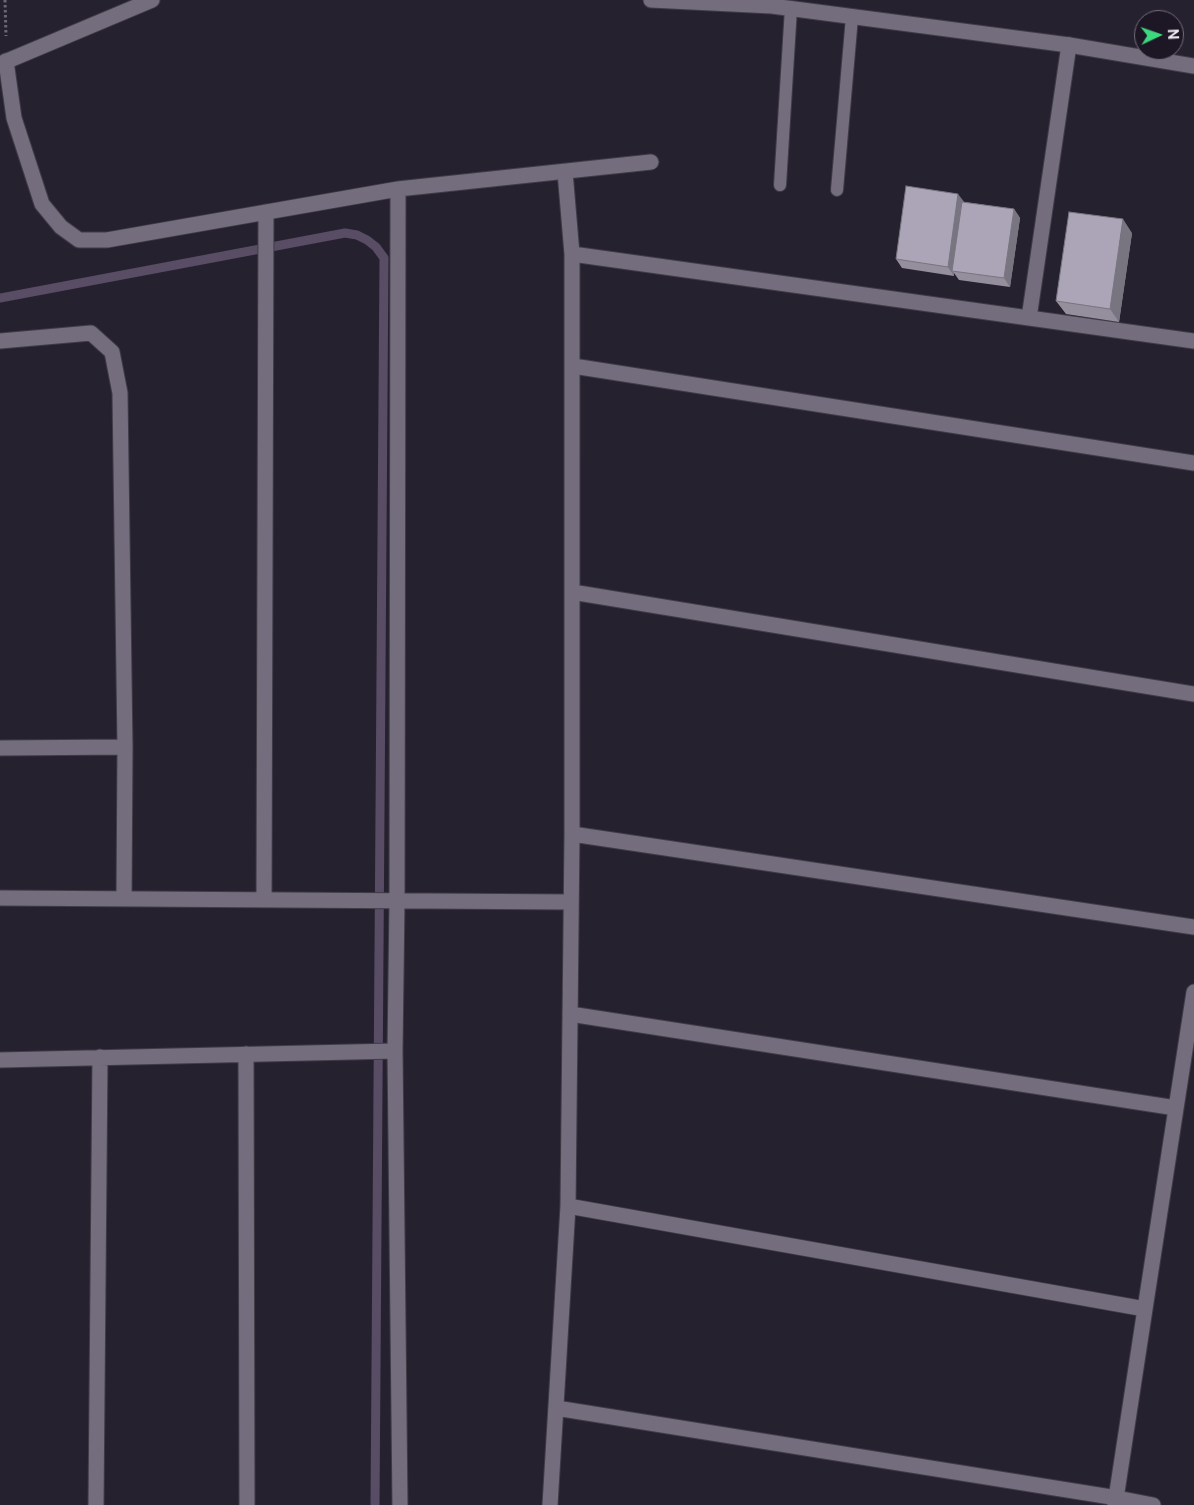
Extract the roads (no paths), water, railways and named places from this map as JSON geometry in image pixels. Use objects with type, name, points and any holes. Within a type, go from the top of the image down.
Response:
[{"type":"street","points":[[152,0],[3,63],[14,118],[42,204],[61,227],[79,240],[107,240],[398,189],[651,162]]},
{"type":"street","points":[[651,0],[772,3],[791,8],[1069,45],[1194,66]]},
{"type":"street","points":[[1029,318],[1069,45]]},
{"type":"street","points":[[550,1505],[568,1206],[572,834],[572,254],[565,172]]},
{"type":"street","points":[[398,189],[395,1051],[400,1505]]},
{"type":"street","points":[[264,900],[266,212]]},
{"type":"street","points":[[572,254],[1194,341]]},
{"type":"street","points":[[0,341],[91,333],[112,352],[120,393],[125,747],[124,899]]},
{"type":"street","points":[[572,366],[1194,463]]},
{"type":"street","points":[[572,592],[1194,694]]},
{"type":"street","points":[[0,748],[125,747]]},
{"type":"street","points":[[572,834],[1194,927]]},
{"type":"street","points":[[0,898],[571,902]]},
{"type":"street","points":[[1116,1501],[1194,992]]},
{"type":"street","points":[[570,1014],[1176,1108]]},
{"type":"street","points":[[0,1060],[395,1051]]},
{"type":"street","points":[[246,1054],[247,1505]]},
{"type":"street","points":[[96,1505],[100,1057]]},
{"type":"street","points":[[568,1206],[1145,1309]]},
{"type":"street","points":[[556,1408],[1116,1501],[1153,1505]]},
{"type":"lane","points":[[780,186],[791,8]]},
{"type":"lane","points":[[837,190],[852,16]]},
{"type":"waterway","points":[[0,298],[345,233],[357,235],[367,240],[376,247],[384,258],[375,1504]]}]
